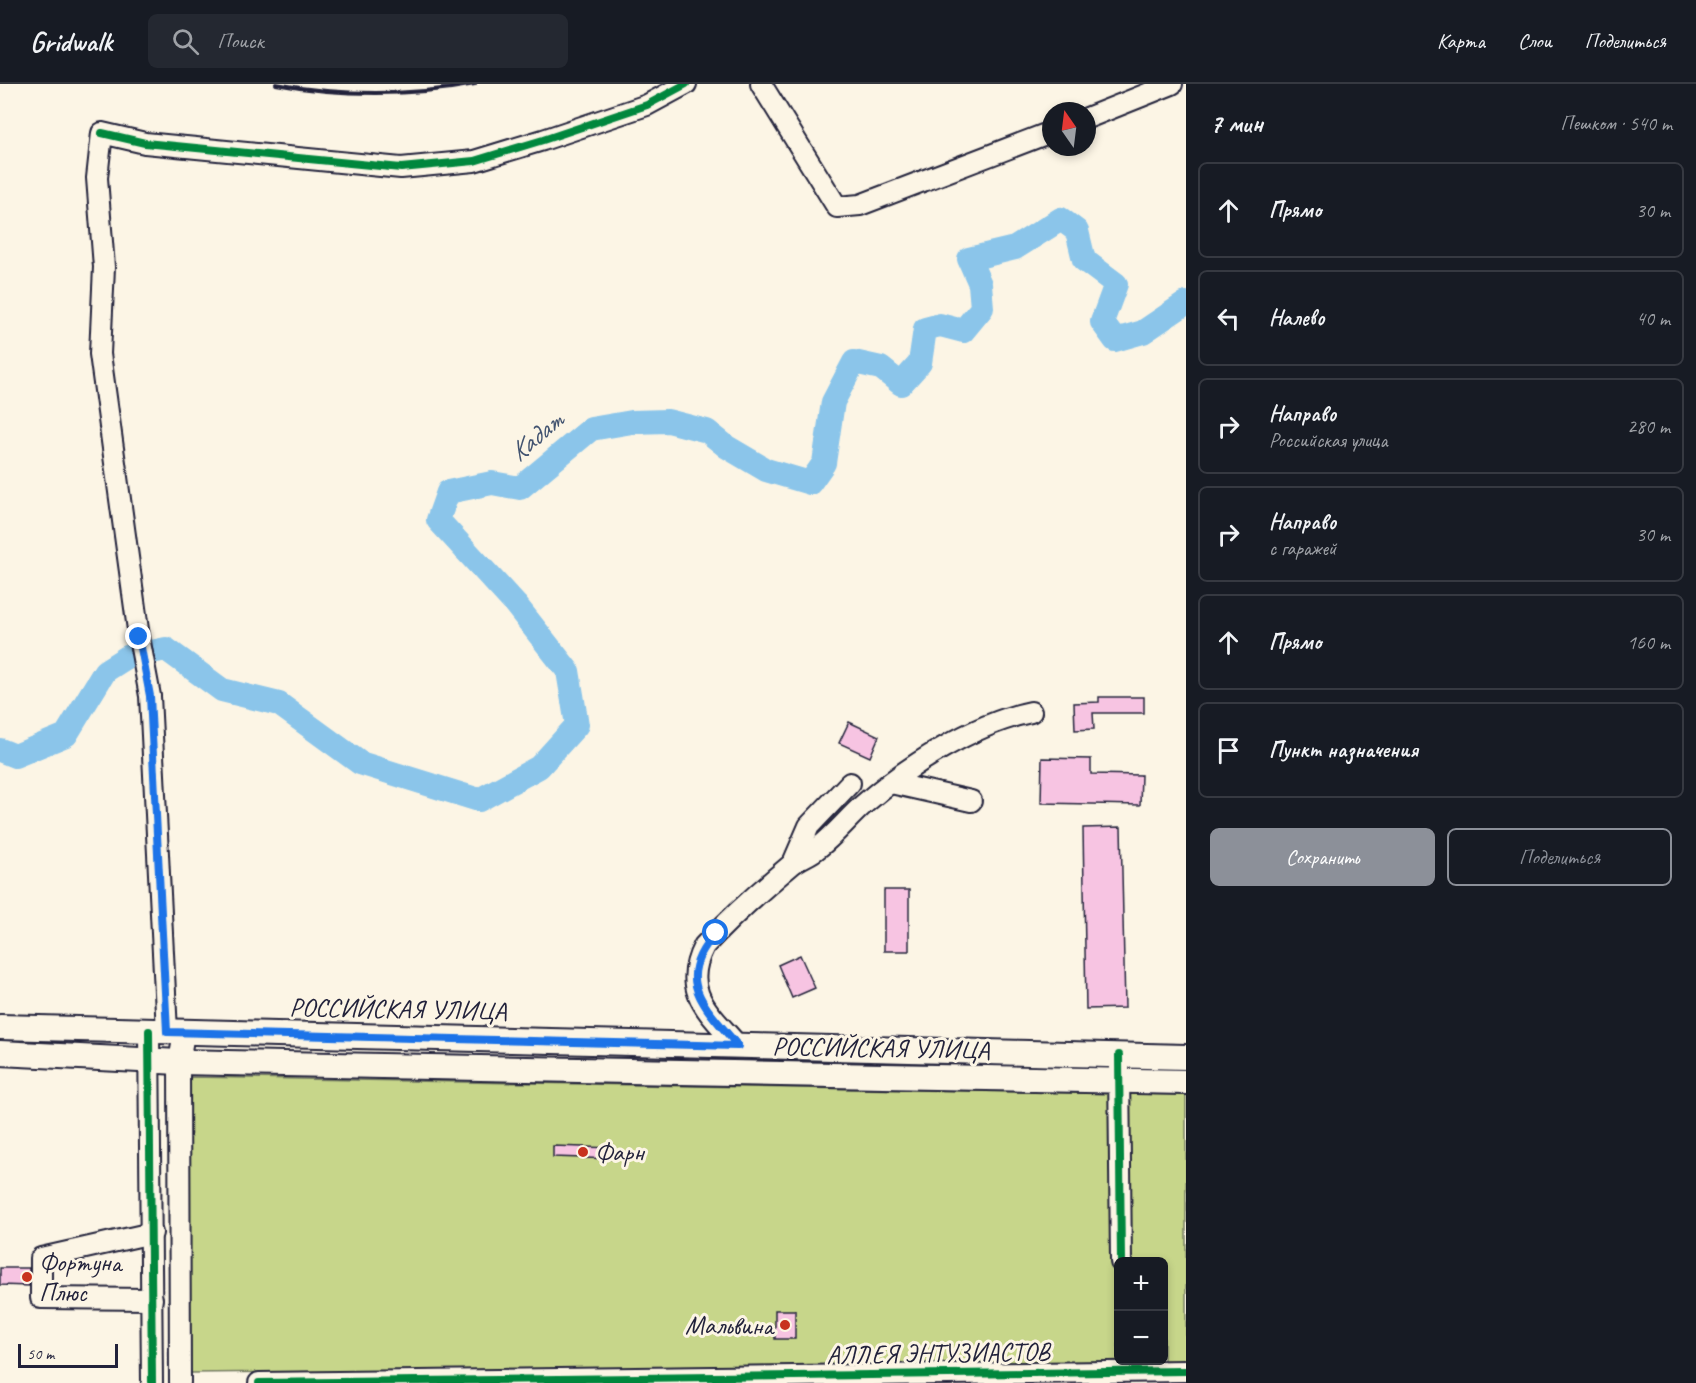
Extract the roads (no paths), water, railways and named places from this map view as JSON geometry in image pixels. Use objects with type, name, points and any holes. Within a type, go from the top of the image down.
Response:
[{"type":"main road","name":"РОССИЙСКАЯ УЛИЦА","points":[[0,1027],[1186,1057]]},
{"type":"main road","name":"РОССИЙСКАЯ УЛИЦА","points":[[0,1053],[149,1062],[1186,1082]]},
{"type":"street","points":[[180,1383],[178,1062],[167,1032],[150,696],[139,637],[100,354],[104,267],[97,178],[102,133],[145,143],[401,168],[474,161],[646,105],[686,84]]},
{"type":"street","points":[[761,84],[837,207],[861,205],[1042,135]]},
{"type":"street","points":[[1096,114],[1172,84]]},
{"type":"street","points":[[738,1046],[706,1008],[699,996],[694,972],[696,960],[704,946],[793,863],[819,847],[864,804],[891,783],[935,753],[980,728],[1008,717],[1031,712]]},
{"type":"street","points":[[793,863],[809,826],[850,783]]},
{"type":"street","points":[[891,783],[971,801]]},
{"type":"street","points":[[152,1383],[149,1062],[167,1032]]},
{"type":"street","points":[[1119,1055],[1121,1257]]},
{"type":"street","points":[[152,1233],[41,1258],[41,1298],[152,1299]]},
{"type":"street","name":"АЛЛЕЯ ЭНТУЗИАСТОВ","points":[[259,1383],[784,1380],[1186,1371]]},
{"type":"waterway","name":"Кадат","points":[[0,750],[15,756],[66,735],[105,671],[127,657],[166,649],[222,690],[279,704],[360,763],[479,800],[539,767],[577,725],[568,671],[516,605],[438,520],[448,492],[492,483],[520,488],[591,429],[632,422],[668,421],[707,431],[727,447],[766,470],[810,483],[824,463],[833,402],[854,362],[881,368],[901,384],[920,363],[925,329],[940,325],[963,331],[982,308],[980,284],[969,259],[1015,248],[1061,219],[1077,231],[1084,260],[1116,284],[1102,322],[1115,340],[1143,332],[1186,303]]},
{"type":"railway","points":[[276,84],[325,91],[376,93],[426,91],[475,84]]},
{"type":"place","name":"Фарн","points":[[583,1152]]},
{"type":"place","name":"Фортуна Плюс","points":[[27,1277]]},
{"type":"place","name":"Мальвина","points":[[785,1325]]}]
